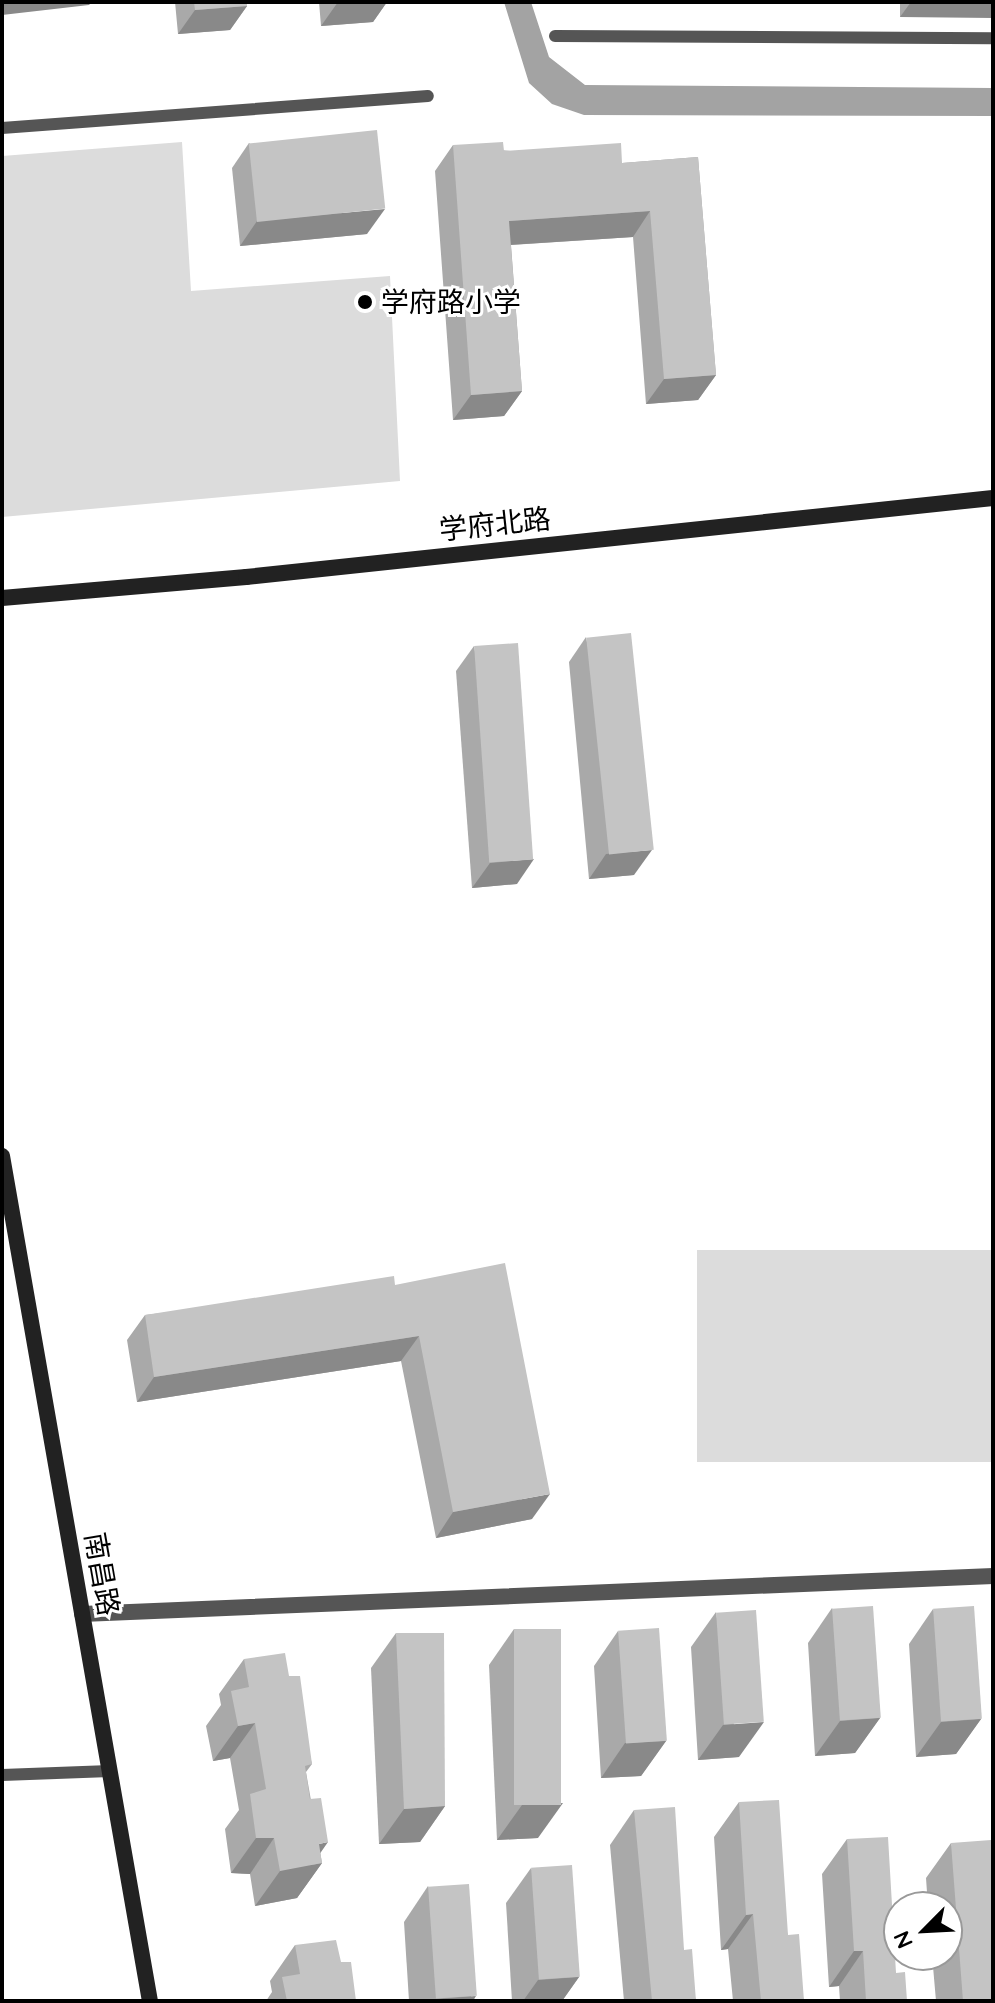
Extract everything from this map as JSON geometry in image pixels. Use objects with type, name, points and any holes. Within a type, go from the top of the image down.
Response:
[{"type":"street","name":"学府北路","points":[[2,598],[246,577],[993,498]]},
{"type":"street","name":"南昌路","points":[[2,1156],[150,2001]]},
{"type":"street","points":[[82,1614],[993,1576]]},
{"type":"lane","points":[[555,36],[993,38]]},
{"type":"lane","points":[[2,128],[428,96]]},
{"type":"lane","points":[[2,1775],[110,1771]]},
{"type":"shaded area","points":[[504,2],[531,2],[549,57],[585,85],[993,88],[993,116],[584,115],[552,104],[529,83]]},
{"type":"shaded area","points":[[182,142],[191,291],[390,276],[400,481],[2,517],[2,156]]},
{"type":"shaded area","points":[[697,1250],[993,1250],[993,1462],[697,1462]]},
{"type":"building","points":[[194,2],[246,2],[247,6],[195,10]]},
{"type":"building","points":[[377,130],[385,209],[257,222],[249,143]]},
{"type":"building","points":[[503,142],[504,151],[621,143],[622,163],[698,157],[716,375],[664,379],[650,211],[509,221],[522,391],[471,395],[453,145]]},
{"type":"building","points":[[631,633],[654,850],[609,855],[586,638]]},
{"type":"building","points":[[518,643],[533,859],[489,863],[474,646]]},
{"type":"building","points":[[505,1263],[550,1494],[453,1512],[419,1336],[154,1377],[145,1315],[394,1276],[395,1285]]},
{"type":"building","points":[[873,1606],[881,1718],[840,1721],[832,1609]]},
{"type":"building","points":[[974,1606],[982,1719],[941,1722],[933,1609]]},
{"type":"building","points":[[756,1610],[764,1722],[724,1725],[716,1613]]},
{"type":"building","points":[[659,1628],[667,1741],[626,1744],[618,1631]]},
{"type":"building","points":[[514,1629],[561,1629],[561,1805],[514,1805]]},
{"type":"building","points":[[396,1633],[444,1633],[445,1806],[404,1809]]},
{"type":"building","points":[[285,1653],[289,1676],[300,1676],[312,1764],[305,1766],[310,1799],[321,1798],[328,1842],[319,1844],[322,1863],[280,1871],[274,1838],[256,1838],[250,1794],[266,1789],[255,1723],[238,1726],[231,1691],[249,1687],[244,1659]]},
{"type":"building","points":[[779,1800],[788,1935],[799,1934],[804,2001],[761,2001],[753,1914],[746,1915],[739,1802]]},
{"type":"building","points":[[675,1807],[684,1950],[692,1949],[696,2001],[652,2001],[634,1810]]},
{"type":"building","points":[[888,1837],[891,1891],[883,1891],[883,1971],[905,1972],[907,2001],[866,2001],[863,1951],[854,1951],[847,1839]]},
{"type":"building","points":[[991,1840],[993,2001],[963,2001],[963,1891],[955,1891],[951,1843]]},
{"type":"building","points":[[572,1865],[580,1977],[539,1980],[531,1868]]},
{"type":"building","points":[[469,1884],[477,1996],[436,1999],[428,1887]]},
{"type":"building","points":[[336,1940],[341,1962],[351,1962],[356,2001],[287,2001],[282,1977],[300,1974],[295,1945]]},
{"type":"place","name":"学府路小学","points":[[365,302]]}]
